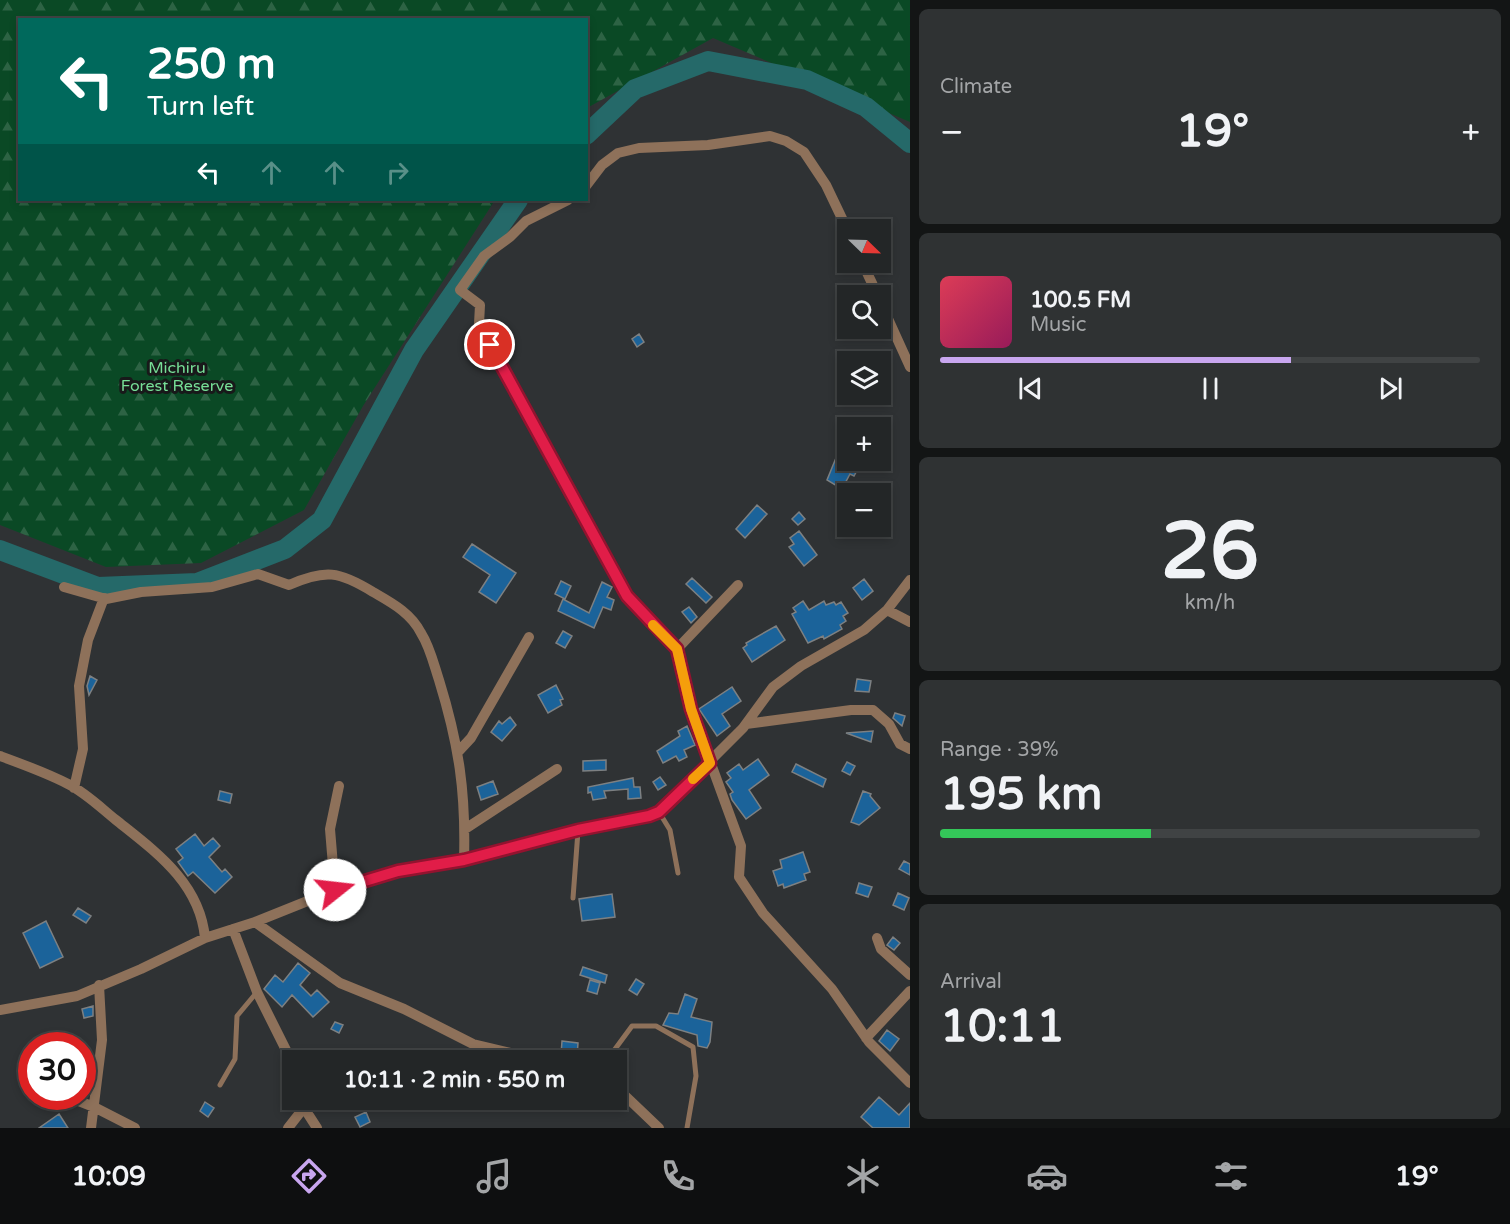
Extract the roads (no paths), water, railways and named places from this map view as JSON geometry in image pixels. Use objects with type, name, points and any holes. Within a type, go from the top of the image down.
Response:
[{"type":"street","points":[[588,183],[602,165],[618,153],[639,148],[708,145],[770,136],[786,141],[804,152],[826,185],[842,219]]},
{"type":"street","points":[[566,201],[526,221],[510,237],[484,256],[460,290],[480,305],[479,324],[627,596],[677,649],[691,709],[741,846],[739,877],[763,913],[832,989],[866,1038],[910,1083]]},
{"type":"street","points":[[891,325],[910,367]]},
{"type":"street","points":[[64,587],[104,598],[141,592],[212,587],[258,574],[289,585],[316,573],[350,578],[403,610],[421,632],[443,693],[458,752],[464,786],[464,860]]},
{"type":"street","points":[[0,1010],[77,996],[141,969],[205,938],[255,922],[335,890],[398,871],[464,860],[578,830],[659,812],[710,763],[746,724],[773,687],[801,666],[864,630],[887,610],[910,580]]},
{"type":"street","points":[[677,649],[738,585]]},
{"type":"street","points":[[74,788],[83,749],[79,686],[88,640],[104,598]]},
{"type":"street","points":[[887,610],[910,622]]},
{"type":"street","points":[[458,752],[471,738],[529,638]]},
{"type":"street","points":[[746,724],[851,710],[873,710],[889,724],[900,744],[910,748]]},
{"type":"street","points":[[0,756],[74,788],[149,846],[180,875],[198,903],[204,920],[205,938]]},
{"type":"street","points":[[465,829],[557,769]]},
{"type":"street","points":[[335,890],[330,830],[339,786]]},
{"type":"street","points":[[255,922],[340,983],[404,1009],[473,1044],[498,1050]]},
{"type":"street","points":[[233,928],[257,992],[286,1050]]},
{"type":"street","points":[[877,938],[881,949],[910,975]]},
{"type":"street","points":[[96,1090],[102,1040],[99,985]]},
{"type":"street","points":[[866,1038],[910,991]]},
{"type":"street","points":[[627,1097],[659,1128]]},
{"type":"street","points":[[96,1108],[135,1128]]},
{"type":"street","points":[[91,1128],[94,1110]]},
{"type":"street","points":[[288,1128],[300,1110]]},
{"type":"street","points":[[307,1110],[317,1128]]},
{"type":"lane","points":[[659,812],[670,830],[678,873]]},
{"type":"lane","points":[[573,898],[578,830]]},
{"type":"lane","points":[[220,1084],[235,1059],[237,1016],[257,992]]},
{"type":"lane","points":[[614,1050],[632,1026],[656,1026],[693,1047],[696,1076],[687,1128]]},
{"type":"waterway","points":[[588,133],[635,89],[708,61],[807,80],[866,107],[910,143]]},
{"type":"waterway","points":[[0,550],[98,587],[197,583],[285,549],[322,520],[414,350],[517,201]]},
{"type":"park label","name":"Michiru Forest Reserve","points":[[177,377]]}]
